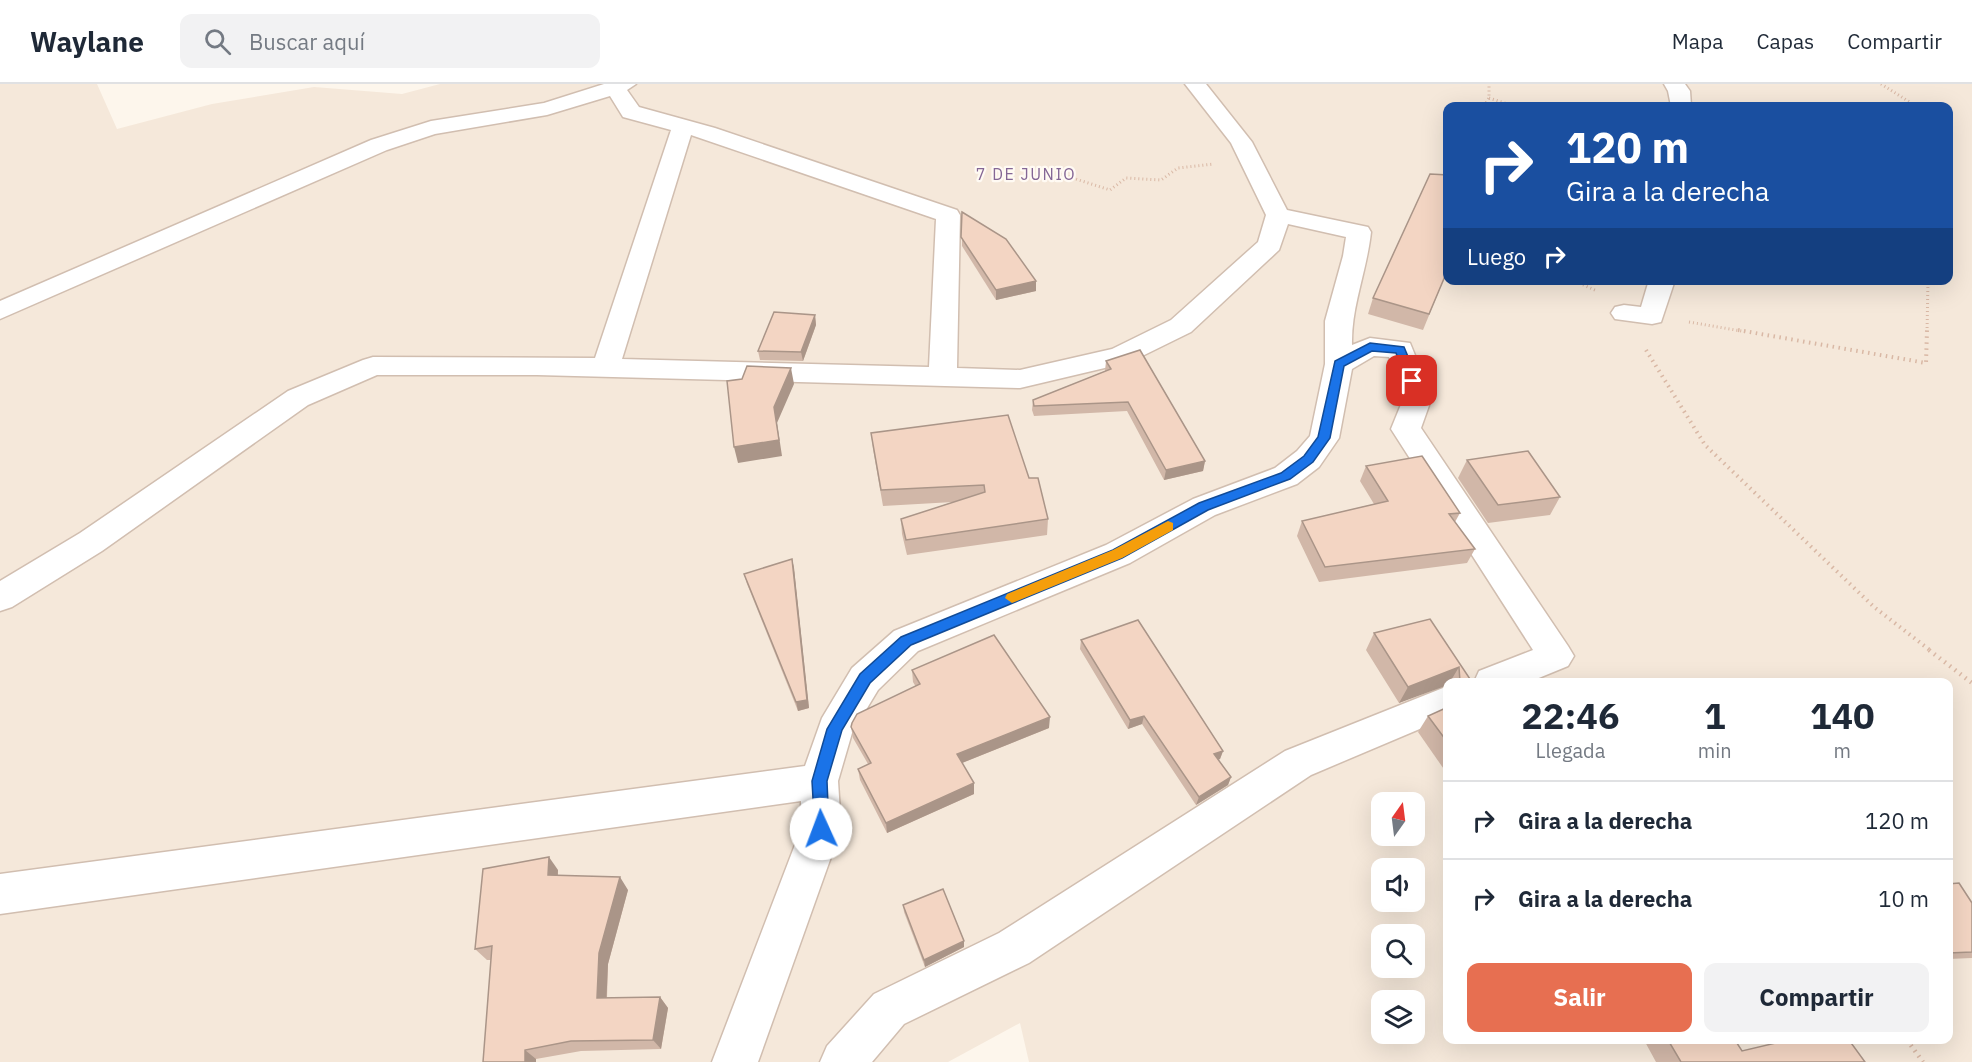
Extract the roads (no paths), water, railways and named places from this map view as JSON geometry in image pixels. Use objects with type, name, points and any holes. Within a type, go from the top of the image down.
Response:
[{"type":"street","points":[[0,598],[91,542],[298,398],[374,366],[526,365],[1020,379],[1120,356],[1181,326],[1270,245],[1278,215],[1241,142],[1195,84]]},
{"type":"street","points":[[1674,84],[1679,91],[1680,102]]},
{"type":"street","points":[[0,311],[379,145],[431,128],[547,109],[620,86],[632,112],[683,126],[948,215],[943,376]]},
{"type":"street","points":[[605,369],[683,126]]},
{"type":"street","points":[[735,1062],[821,829],[819,781],[835,729],[865,679],[906,641],[1118,554],[1204,507],[1286,476],[1308,459],[1324,438],[1339,364],[1338,321],[1356,256],[1359,232],[1278,215]]},
{"type":"street","points":[[1624,313],[1652,316],[1661,285]]},
{"type":"street","points":[[1339,364],[1370,347],[1400,349],[1418,397],[1406,429],[1556,656],[1502,678]]},
{"type":"street","points":[[843,1062],[889,1009],[1014,948],[1298,763],[1443,703]]},
{"type":"street","points":[[0,894],[819,781]]},
{"type":"district","name":"7 DE JUNIO","points":[[1026,174]]}]
